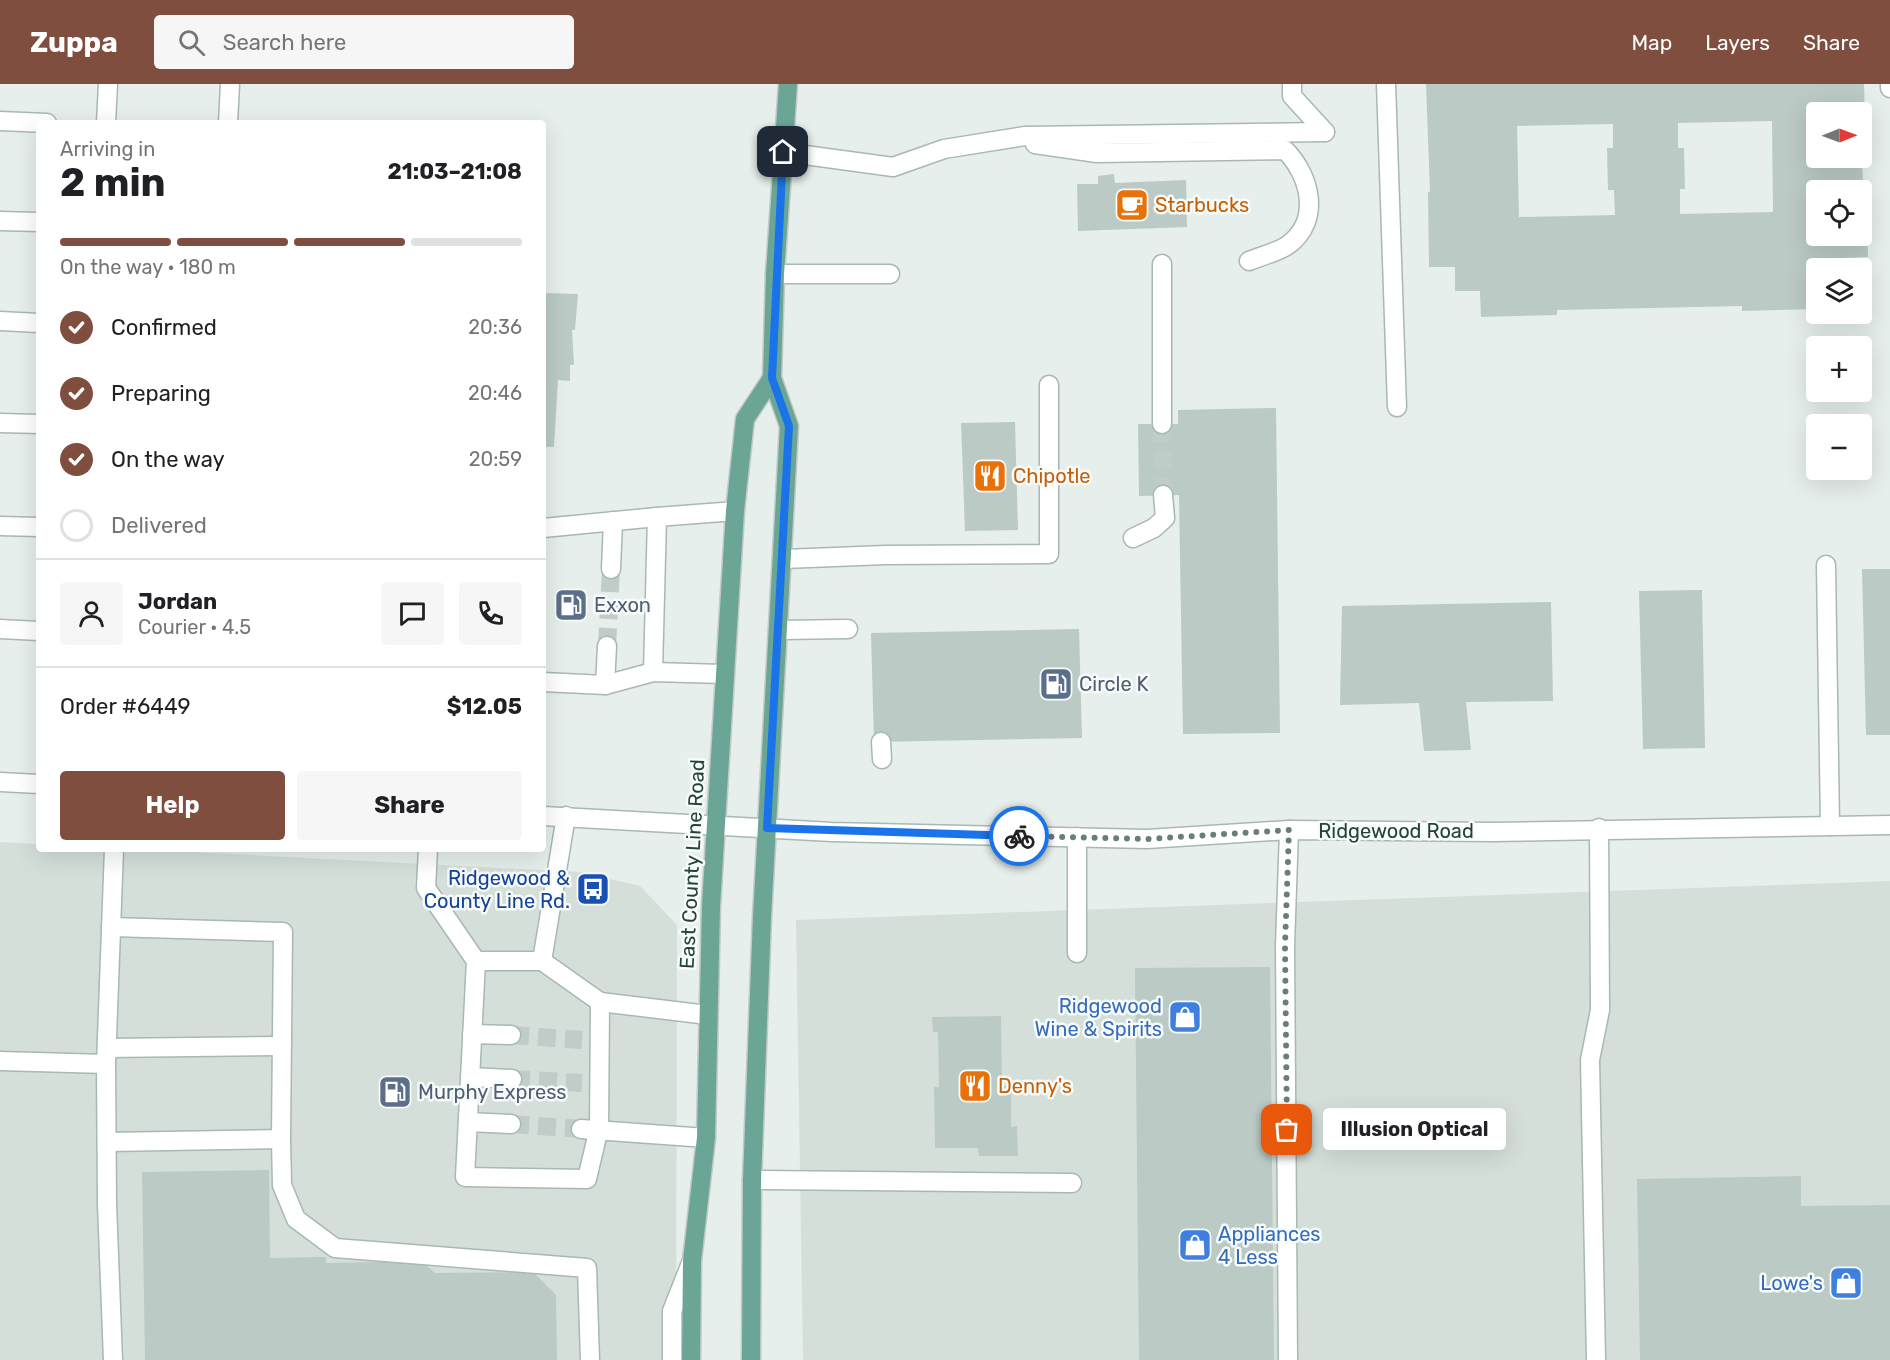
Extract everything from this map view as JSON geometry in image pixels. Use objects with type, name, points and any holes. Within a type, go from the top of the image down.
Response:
[{"type":"main road","points":[[751,1360],[752,1180],[767,828],[784,559],[789,426],[772,378],[775,274],[788,84]]},
{"type":"main road","name":"East County Line Road","points":[[692,1360],[692,1261],[705,1138],[711,906],[723,674],[735,512],[745,419],[772,378]]},
{"type":"street","points":[[106,120],[108,84]]},
{"type":"street","points":[[228,120],[230,84]]},
{"type":"street","points":[[783,152],[893,167],[944,149],[1025,136],[1325,132],[1292,96],[1292,84]]},
{"type":"street","points":[[1386,84],[1397,407]]},
{"type":"street","points":[[0,121],[36,123]]},
{"type":"street","points":[[1000,139],[1097,153],[1285,150],[1299,163],[1307,182],[1308,216],[1300,232],[1288,245],[1249,261]]},
{"type":"street","points":[[0,221],[36,222]]},
{"type":"street","points":[[1162,264],[1162,424]]},
{"type":"street","points":[[775,274],[890,274]]},
{"type":"street","points":[[0,321],[36,323]]},
{"type":"street","points":[[784,559],[885,555],[1049,554],[1049,385]]},
{"type":"street","points":[[0,423],[36,424]]},
{"type":"street","points":[[1133,538],[1154,528],[1165,518],[1163,495]]},
{"type":"street","points":[[546,528],[735,512]]},
{"type":"street","points":[[653,672],[657,517]]},
{"type":"street","points":[[611,569],[613,521]]},
{"type":"street","points":[[0,526],[36,527]]},
{"type":"street","points":[[1826,565],[1830,826]]},
{"type":"street","points":[[0,629],[36,631]]},
{"type":"street","points":[[779,630],[848,629]]},
{"type":"street","points":[[605,686],[607,646]]},
{"type":"street","points":[[546,682],[605,686],[653,672],[723,674]]},
{"type":"street","points":[[0,782],[36,784]]},
{"type":"street","name":"Ridgewood Road","points":[[546,816],[767,828],[1147,839],[1289,830],[1492,832],[1599,828],[1890,825]]},
{"type":"street","points":[[542,961],[566,816]]},
{"type":"street","points":[[1596,1360],[1590,1060],[1600,1010],[1599,828]]},
{"type":"street","points":[[1288,1360],[1285,946],[1289,830]]},
{"type":"street","points":[[1077,837],[1077,953]]},
{"type":"street","points":[[113,1360],[107,1056],[114,852]]},
{"type":"street","points":[[428,852],[426,888],[476,961],[465,1177],[587,1179],[591,1084],[590,1040],[600,1002]]},
{"type":"street","points":[[111,927],[283,932],[282,1185],[296,1219],[335,1248],[587,1268],[590,1360]]},
{"type":"street","points":[[476,961],[542,961],[600,1002],[708,1015]]},
{"type":"street","points":[[472,1034],[512,1035]]},
{"type":"street","points":[[0,1061],[282,1046]]},
{"type":"street","points":[[470,1077],[512,1079]]},
{"type":"street","points":[[468,1122],[511,1124]]},
{"type":"street","points":[[590,1129],[705,1138]]},
{"type":"street","points":[[107,1142],[281,1139]]},
{"type":"street","points":[[752,1180],[1072,1183]]},
{"type":"street","points":[[672,1360],[672,1311],[692,1261]]},
{"type":"shaded area","points":[[0,842],[36,844],[36,852],[192,852],[579,872],[640,886],[677,925],[676,1360],[0,1360]]},
{"type":"shaded area","points":[[1890,881],[1890,1360],[803,1360],[796,920]]},
{"type":"building","points":[[1426,84],[1864,84],[1865,102],[1806,102],[1806,168],[1862,168],[1863,180],[1806,180],[1806,246],[1868,246],[1868,257],[1806,258],[1806,309],[1742,311],[1742,306],[1557,310],[1557,315],[1481,317],[1480,291],[1455,291],[1455,267],[1429,267],[1428,192],[1430,192]],"holes":[[[1772,121],[1773,212],[1680,214],[1680,189],[1685,189],[1684,148],[1678,148],[1678,123]],[[1613,124],[1613,148],[1607,148],[1608,190],[1614,190],[1615,215],[1519,217],[1517,126]]]},
{"type":"building","name":"Starbucks","points":[[1114,174],[1115,183],[1186,180],[1187,227],[1078,231],[1077,184],[1098,184],[1098,176]]},
{"type":"building","points":[[546,293],[578,294],[575,330],[572,330],[574,365],[570,365],[570,381],[558,380],[554,447],[546,447]]},
{"type":"building","points":[[1276,408],[1280,733],[1183,734],[1179,495],[1139,496],[1138,424],[1178,424],[1178,410]]},
{"type":"building","name":"Chipotle","points":[[1015,422],[1018,530],[965,531],[961,423]]},
{"type":"building","points":[[1862,569],[1890,569],[1890,735],[1866,735]]},
{"type":"building","points":[[1702,590],[1705,748],[1643,749],[1639,591]]},
{"type":"building","points":[[1551,602],[1553,701],[1466,702],[1471,750],[1424,751],[1419,703],[1340,705],[1342,606]]},
{"type":"building","points":[[1079,629],[1082,738],[874,742],[871,633]]},
{"type":"building","points":[[1270,967],[1274,1360],[1139,1360],[1135,968]]},
{"type":"building","name":"Denny's","points":[[1001,1016],[1002,1086],[1011,1085],[1011,1127],[1017,1126],[1018,1156],[979,1156],[978,1148],[935,1148],[934,1087],[939,1087],[938,1032],[933,1032],[932,1017]]},
{"type":"building","points":[[269,1170],[270,1258],[326,1257],[326,1263],[422,1261],[435,1273],[533,1272],[556,1295],[557,1360],[145,1360],[142,1172]]},
{"type":"building","points":[[1801,1176],[1801,1206],[1890,1205],[1890,1360],[1640,1360],[1637,1179]]},
{"type":"tunnel","points":[[1162,424],[1163,495]]},
{"type":"tunnel","points":[[607,646],[611,569]]},
{"type":"tunnel","points":[[511,1035],[582,1040]]},
{"type":"tunnel","points":[[512,1079],[582,1083]]},
{"type":"tunnel","points":[[511,1124],[581,1129]]},
{"type":"way so far","points":[[1019,836],[1147,839],[1289,830],[1285,946],[1287,1130]]},
{"type":"place","name":"Starbucks","points":[[1132,205]]},
{"type":"place","name":"Chipotle","points":[[990,476]]},
{"type":"place","name":"Exxon","points":[[571,605]]},
{"type":"place","name":"Circle K","points":[[1056,684]]},
{"type":"place","name":"Ridgewood & County Line Rd.","points":[[593,889]]},
{"type":"place","name":"Ridgewood Wine & Spirits","points":[[1185,1017]]},
{"type":"place","name":"Denny's","points":[[975,1086]]},
{"type":"place","name":"Murphy Express","points":[[395,1092]]},
{"type":"place","name":"Illusion Optical","points":[[1287,1130]]},
{"type":"place","name":"Appliances 4 Less","points":[[1195,1245]]},
{"type":"place","name":"Lowe's","points":[[1846,1283]]},
{"type":"route","points":[[783,152],[775,274],[772,378],[789,426],[784,559],[767,828],[832,832],[1019,836]]}]
